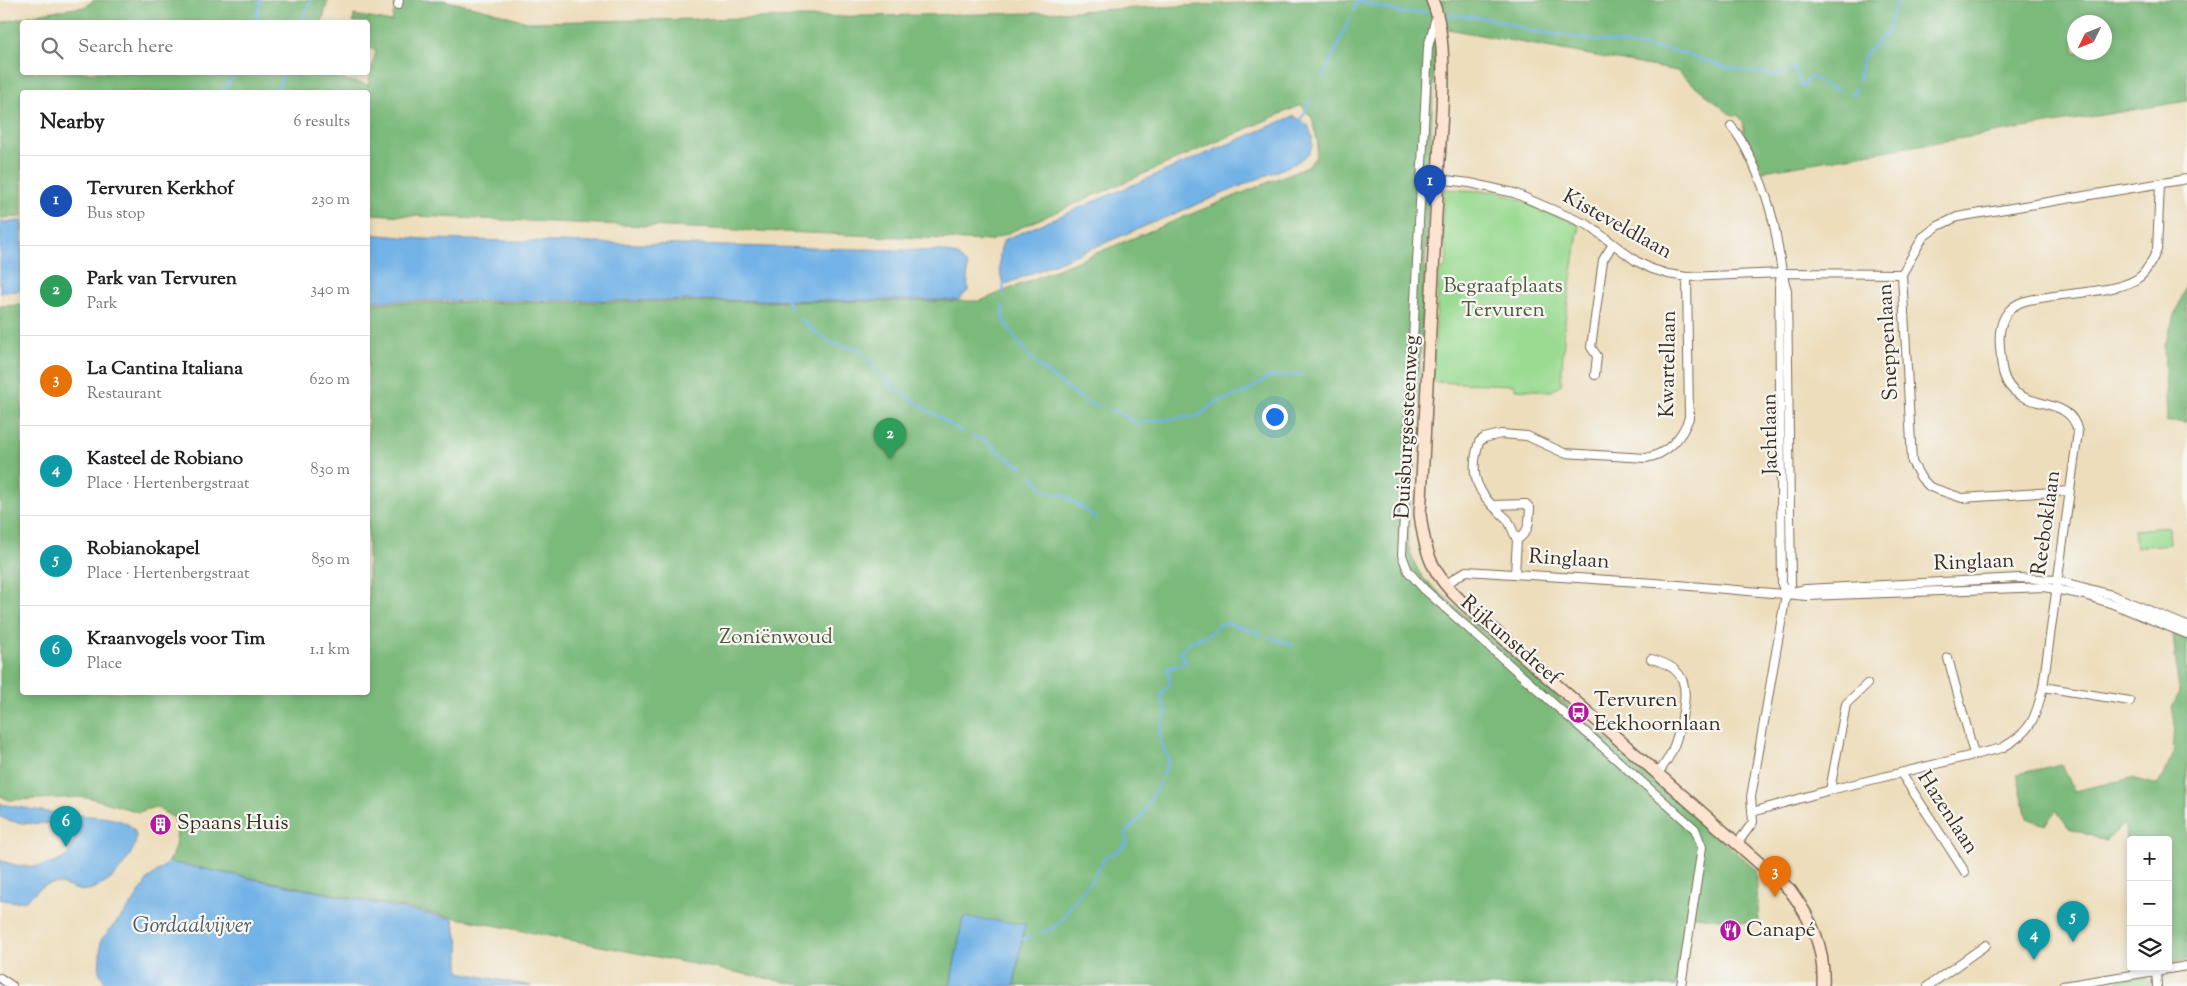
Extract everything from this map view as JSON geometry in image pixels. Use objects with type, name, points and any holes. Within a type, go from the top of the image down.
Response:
[{"type":"street","name":"Duisburgsesteenweg","points":[[1432,1],[1437,15],[1442,42],[1433,315],[1420,514],[1425,549],[1431,565],[1445,586],[1788,889],[1804,909],[1814,927],[1820,944],[1824,973],[1823,986]]},
{"type":"street","name":"Rijkunstdreef","points":[[1437,15],[1428,47],[1402,555],[1408,570],[1424,589],[1695,829],[1702,847],[1681,986]]},
{"type":"street","name":"Jachtlaan","points":[[1731,126],[1739,135],[1762,185],[1774,222],[1781,273],[1787,290],[1791,584],[1786,594],[1751,797],[1752,822],[1737,844]]},
{"type":"street","name":"Kisteveldlaan","points":[[1438,179],[1514,193],[1588,225],[1636,261],[1652,269],[1687,277],[1781,273],[1902,274]]},
{"type":"street","name":"Sneppenlaan","points":[[2069,491],[1962,498],[1930,487],[1920,478],[1912,462],[1902,274],[1923,237],[1947,220],[2187,179]]},
{"type":"street","name":"Reeboklaan","points":[[1752,812],[1830,790],[2002,748],[2023,734],[2032,724],[2037,712],[2042,687],[2078,439],[2077,425],[2062,410],[2017,395],[2004,380],[2001,371],[1999,333],[2006,314],[2022,302],[2124,285],[2141,276],[2153,260],[2157,250],[2160,184]]},
{"type":"street","points":[[1595,375],[1597,356],[1591,347],[1603,260],[1614,244]]},
{"type":"street","name":"Kwartellaan","points":[[1517,540],[1508,520],[1492,505],[1477,486],[1475,476],[1479,442],[1484,438],[1501,434],[1527,436],[1564,454],[1646,458],[1659,454],[1679,437],[1685,429],[1689,418],[1687,277]]},
{"type":"street","points":[[1492,505],[1526,504],[1530,508],[1529,527],[1525,534],[1517,540],[1514,574]]},
{"type":"street","name":"Ringlaan","points":[[1445,586],[1466,571],[1807,596],[2056,584],[2112,595],[2187,626]]},
{"type":"street","name":"Ringlaan","points":[[2056,584],[2113,604],[2187,634]]},
{"type":"street","points":[[1948,658],[1974,754]]},
{"type":"street","points":[[1650,659],[1663,663],[1676,672],[1681,677],[1686,694],[1675,746],[1671,756],[1657,774]]},
{"type":"street","points":[[1830,790],[1846,704],[1867,684]]},
{"type":"street","points":[[2042,687],[2130,701]]},
{"type":"street","name":"Hazenlaan","points":[[1901,773],[1965,872]]},
{"type":"street","points":[[1928,986],[1986,945]]},
{"type":"street","points":[[2172,968],[2187,966]]},
{"type":"street","points":[[2063,986],[2156,971],[2157,986]]},
{"type":"street","points":[[0,978],[12,986]]},
{"type":"green space","name":"Zoniënwoud","points":[[95,0],[328,0],[323,20],[20,20],[20,75],[324,75],[368,85],[376,50],[370,48],[370,20],[353,20],[354,15],[392,22],[396,0],[442,0],[488,10],[528,22],[1034,13],[1304,0],[2187,0],[2187,101],[1763,171],[1744,133],[1743,122],[1739,116],[1730,114],[1677,71],[1448,29],[1436,33],[1419,391],[1407,538],[1415,565],[1424,579],[1756,870],[1759,924],[1687,915],[1676,986],[1014,986],[1025,924],[963,918],[950,986],[806,986],[169,862],[176,840],[176,824],[174,818],[155,807],[138,812],[88,797],[9,800],[0,796],[0,306],[20,305],[20,695],[370,695],[370,303],[980,301],[1308,166],[1315,158],[1318,145],[1312,118],[1301,105],[990,241],[370,214],[370,90],[20,90],[20,217],[0,218],[0,23],[47,12],[84,7]]},
{"type":"green space","name":"Begraafplaats Tervuren","points":[[1444,189],[1501,192],[1579,225],[1565,321],[1561,385],[1552,391],[1515,389],[1515,385],[1433,382],[1439,271],[1445,267],[1447,257],[1444,243],[1441,243]]},
{"type":"green space","points":[[2187,283],[2187,422],[2167,422],[2164,345]]},
{"type":"green space","points":[[2169,527],[2170,544],[2136,547],[2134,530]]},
{"type":"green space","points":[[2173,634],[2187,639],[2187,960],[2172,962],[2172,836],[2127,836],[2127,838],[2124,824],[2106,841],[2069,828],[2056,810],[2045,825],[2027,818],[2017,774],[2062,764],[2074,791],[2131,778],[2158,785],[2173,756],[2175,723],[2172,707],[2179,693]]},
{"type":"green space","points":[[2145,977],[2152,986],[2088,986]]},
{"type":"water","points":[[1294,116],[1308,125],[1312,136],[1312,146],[1309,153],[1296,163],[1004,285],[999,262],[1004,240]]},
{"type":"water","points":[[20,221],[20,290],[0,293],[0,222]]},
{"type":"water","points":[[370,234],[424,239],[944,251],[958,256],[967,265],[968,291],[958,300],[370,301]]},
{"type":"water","points":[[0,804],[117,820],[128,824],[135,832],[135,843],[128,858],[116,874],[107,882],[95,888],[83,890],[60,884],[51,884],[44,886],[31,896],[20,901],[0,899],[0,860],[26,866],[53,863],[69,854],[75,837],[71,826],[65,824],[24,823],[0,817]]},
{"type":"water","name":"Gordaalvijver","points":[[169,862],[453,919],[459,944],[459,972],[531,986],[122,986],[105,983],[99,972],[101,940],[132,904],[149,878]]},
{"type":"water","points":[[963,917],[1025,924],[1014,986],[950,986]]},
{"type":"waterway","points":[[257,20],[260,0]]},
{"type":"waterway","points":[[302,20],[311,0]]},
{"type":"waterway","points":[[1858,80],[1863,57],[1887,33],[1896,4],[1901,0]]},
{"type":"waterway","points":[[1358,1],[1401,13],[1431,12]]},
{"type":"waterway","points":[[1354,10],[1358,1]]},
{"type":"waterway","points":[[1442,14],[1492,19],[1531,31],[1675,51],[1728,68],[1779,76],[1793,67],[1802,88],[1810,76],[1839,91]]},
{"type":"waterway","points":[[1323,78],[1350,18]]},
{"type":"waterway","points":[[223,90],[234,75]]},
{"type":"waterway","points":[[276,90],[281,83],[282,75]]},
{"type":"waterway","points":[[1851,93],[1855,94],[1856,88]]},
{"type":"waterway","points":[[1300,121],[1312,99]]},
{"type":"waterway","points":[[1003,294],[1004,285]]},
{"type":"waterway","points":[[787,300],[792,308]]},
{"type":"waterway","points":[[1003,306],[1003,319],[1021,346],[1038,366],[1087,403],[1099,406]]},
{"type":"waterway","points":[[800,318],[810,328],[833,344],[860,349],[879,375],[899,391],[962,432]]},
{"type":"waterway","points":[[1111,410],[1118,412],[1135,423],[1199,416],[1214,403],[1247,392],[1268,377],[1302,375]]},
{"type":"waterway","points":[[972,436],[988,442],[1003,455],[1024,468]]},
{"type":"waterway","points":[[1032,476],[1046,491],[1065,496],[1096,518]]},
{"type":"waterway","points":[[1162,776],[1169,760],[1160,736],[1161,726],[1167,713],[1160,696],[1170,684],[1168,668],[1186,663],[1180,652],[1193,640],[1207,636],[1218,625],[1227,623],[1261,634]]},
{"type":"waterway","points":[[1268,637],[1293,645]]},
{"type":"waterway","points":[[1042,932],[1052,929],[1062,920],[1076,898],[1091,882],[1105,858],[1126,845],[1127,831],[1142,816],[1159,782]]},
{"type":"waterway","points":[[1023,939],[1030,937]]},
{"type":"place","name":"Tervuren Kerkhof","points":[[1430,206]]},
{"type":"place","name":"Park van Tervuren","points":[[890,459]]},
{"type":"place","name":"Tervuren Eekhoornlaan","points":[[1578,713]]},
{"type":"place","name":"Spaans Huis","points":[[161,824]]},
{"type":"place","name":"Kraanvogels voor Tim","points":[[66,847]]},
{"type":"place","name":"La Cantina Italiana","points":[[1775,897]]},
{"type":"place","name":"Canapé","points":[[1730,931]]},
{"type":"place","name":"Robianokapel","points":[[2073,942]]},
{"type":"place","name":"Kasteel de Robiano","points":[[2034,960]]}]
